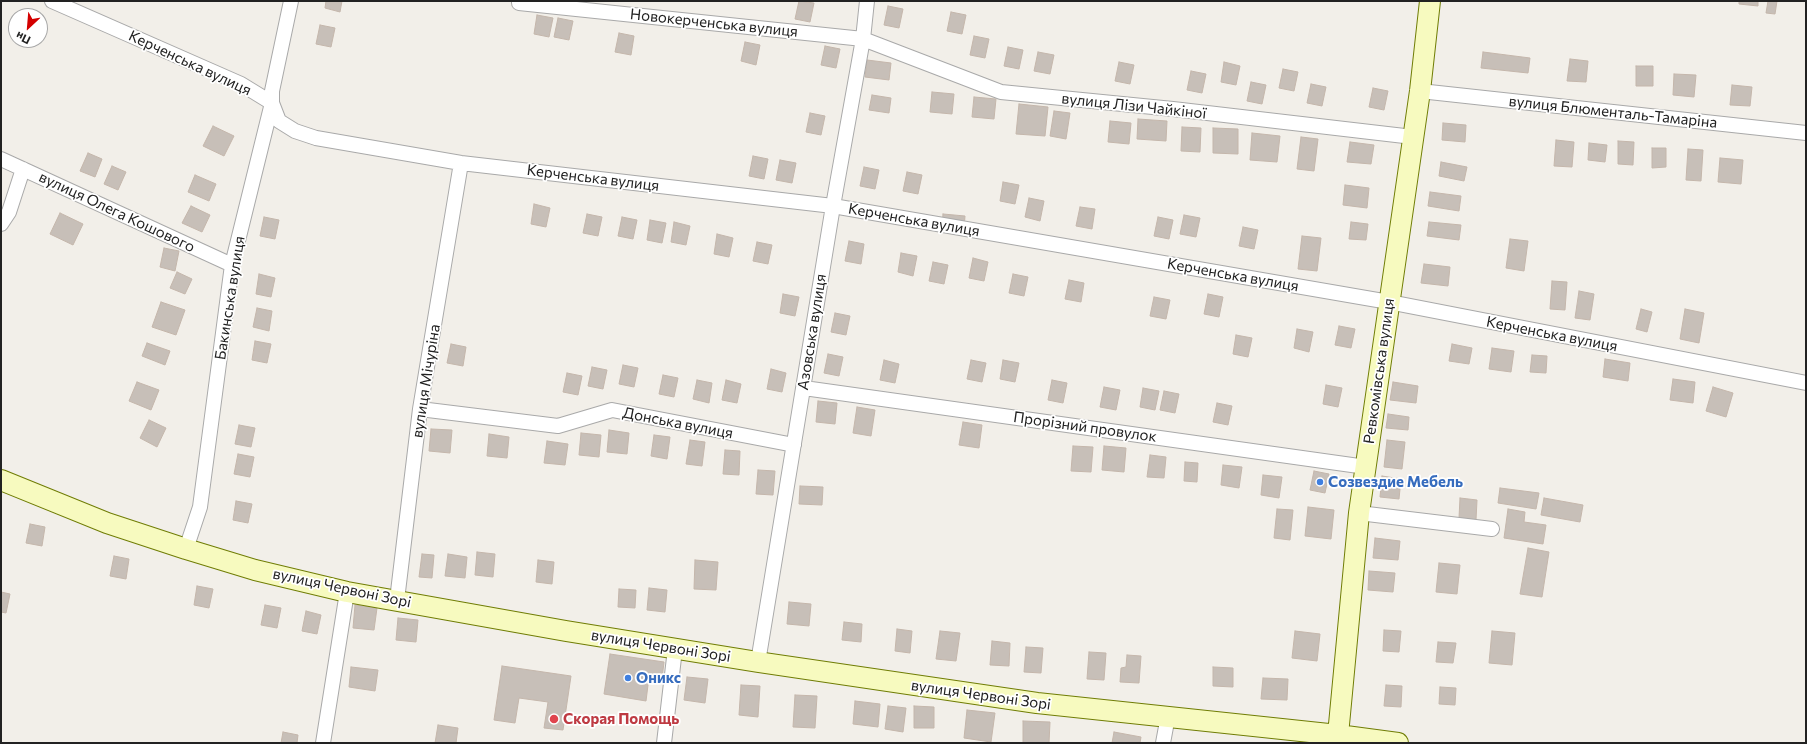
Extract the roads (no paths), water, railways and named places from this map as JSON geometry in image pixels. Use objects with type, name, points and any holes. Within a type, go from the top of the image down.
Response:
[{"type":"street","name":"Керченська вулиця","points":[[52,1],[241,84],[272,104],[279,121],[295,132],[316,138],[461,163],[833,206],[1389,302],[1806,383]]},
{"type":"street","name":"Бакинська вулиця","points":[[186,549],[200,507],[232,264],[272,104],[272,91],[291,1]]},
{"type":"street","name":"Новокерченська вулиця","points":[[519,1],[519,3],[863,39]]},
{"type":"street","name":"Азовська вулиця","points":[[758,662],[833,206],[863,39],[867,1]]},
{"type":"street","name":"Ревкомівська вулиця","points":[[1337,739],[1359,513],[1414,137],[1430,1]]},
{"type":"street","name":"вулиця Лізи Чайкіної","points":[[863,39],[1001,92],[1173,109],[1414,137]]},
{"type":"street","name":"вулиця Блюменталь-Тамаріна","points":[[1420,91],[1806,133]]},
{"type":"street","name":"вулиця Олега Кошового","points":[[1,159],[232,264]]},
{"type":"street","name":"вулиця Мічуріна","points":[[397,600],[420,409],[461,163]]},
{"type":"street","points":[[1,224],[9,212],[23,169]]},
{"type":"street","name":"Прорізний провулок","points":[[804,388],[1366,467]]},
{"type":"street","name":"Донська вулиця","points":[[420,409],[558,426],[612,410],[794,445]]},
{"type":"street","name":"вулиця Червоні Зорі","points":[[1,480],[108,522],[186,549],[255,570],[347,592],[566,631],[758,662],[1037,703],[1168,716],[1337,739],[1398,743]]},
{"type":"street","points":[[1359,513],[1492,529]]},
{"type":"street","points":[[323,743],[347,592]]},
{"type":"street","points":[[664,743],[675,648]]},
{"type":"street","points":[[1163,743],[1168,716]]},
{"type":"place","name":"Созвездие Мебель","points":[[1320,482]]},
{"type":"place","name":"Оникс","points":[[628,678]]},
{"type":"place","name":"Скорая Помощь","points":[[554,719]]}]
